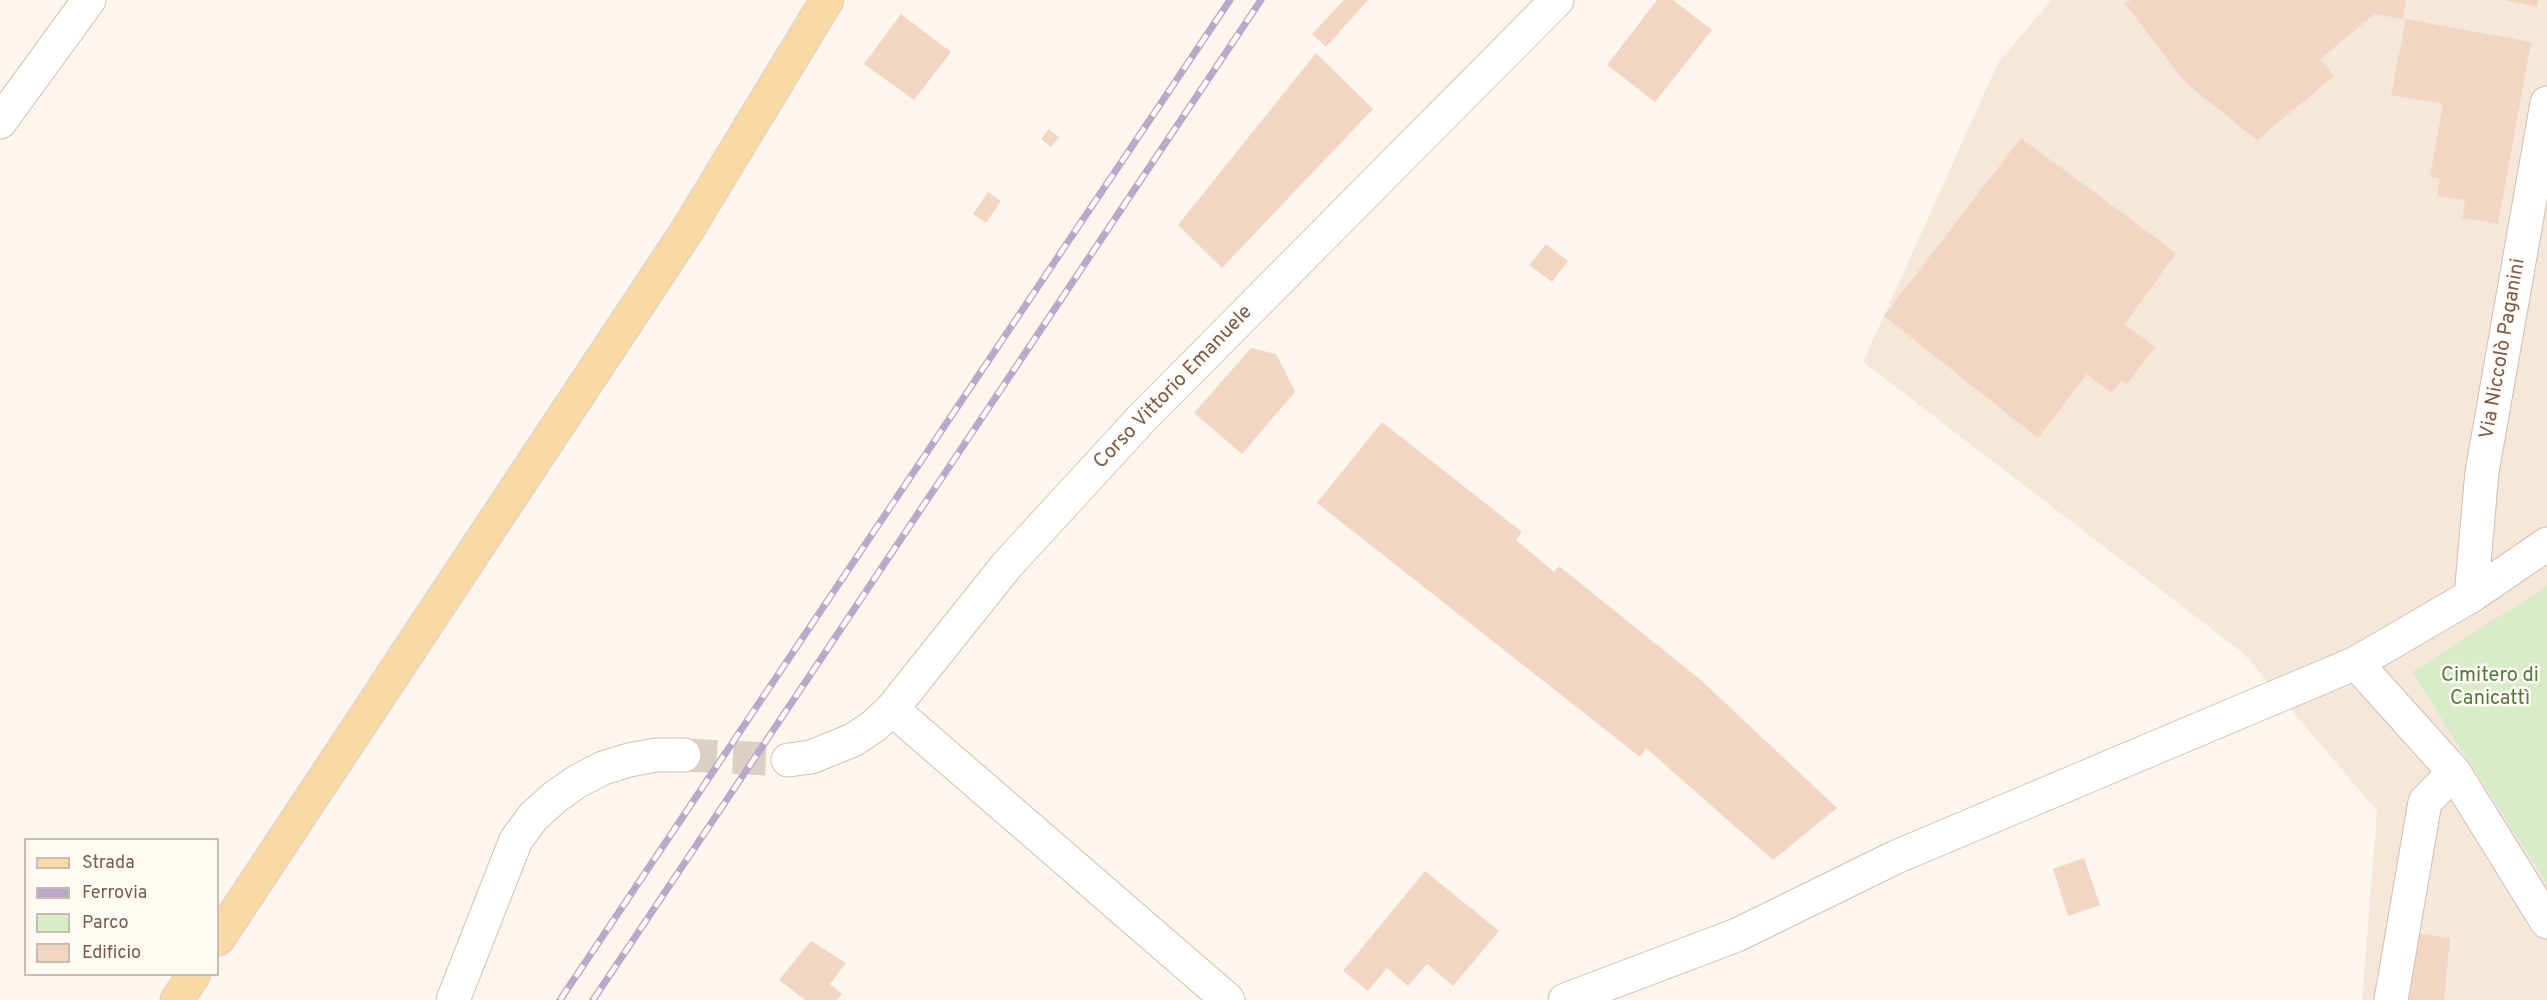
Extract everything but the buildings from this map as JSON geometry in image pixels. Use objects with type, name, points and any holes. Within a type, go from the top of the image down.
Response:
[{"type":"main road","points":[[219,937],[688,229],[828,0]]},
{"type":"main road","points":[[177,1000],[193,976]]},
{"type":"street","points":[[0,122],[89,0]]},
{"type":"street","name":"Corso Vittorio Emanuele","points":[[788,760],[811,757],[853,740],[874,726],[892,709],[1007,565],[1143,417],[1557,0]]},
{"type":"street","name":"Via Niccolò Paganini","points":[[2471,596],[2482,472],[2547,103]]},
{"type":"street","points":[[1584,997],[1737,935],[1896,857],[2356,663],[2471,596],[2547,544]]},
{"type":"street","points":[[2356,663],[2454,771],[2547,922]]},
{"type":"street","points":[[892,709],[1228,1000]]},
{"type":"street","points":[[453,1000],[516,840],[533,817],[570,786],[603,768],[647,757],[684,755]]},
{"type":"street","points":[[2391,1000],[2425,802],[2454,771]]},
{"type":"shaded area","points":[[2051,0],[2547,0],[2547,1000],[2362,1000],[2377,811],[2243,653],[1863,362],[1998,63]]},
{"type":"green space","name":"Cimitero di Canicattì","points":[[2547,586],[2547,884],[2412,672]]},
{"type":"tunnel","points":[[684,755],[788,760]]},
{"type":"railway","points":[[560,1000],[1230,0]]},
{"type":"railway","points":[[593,1000],[1261,0]]}]
